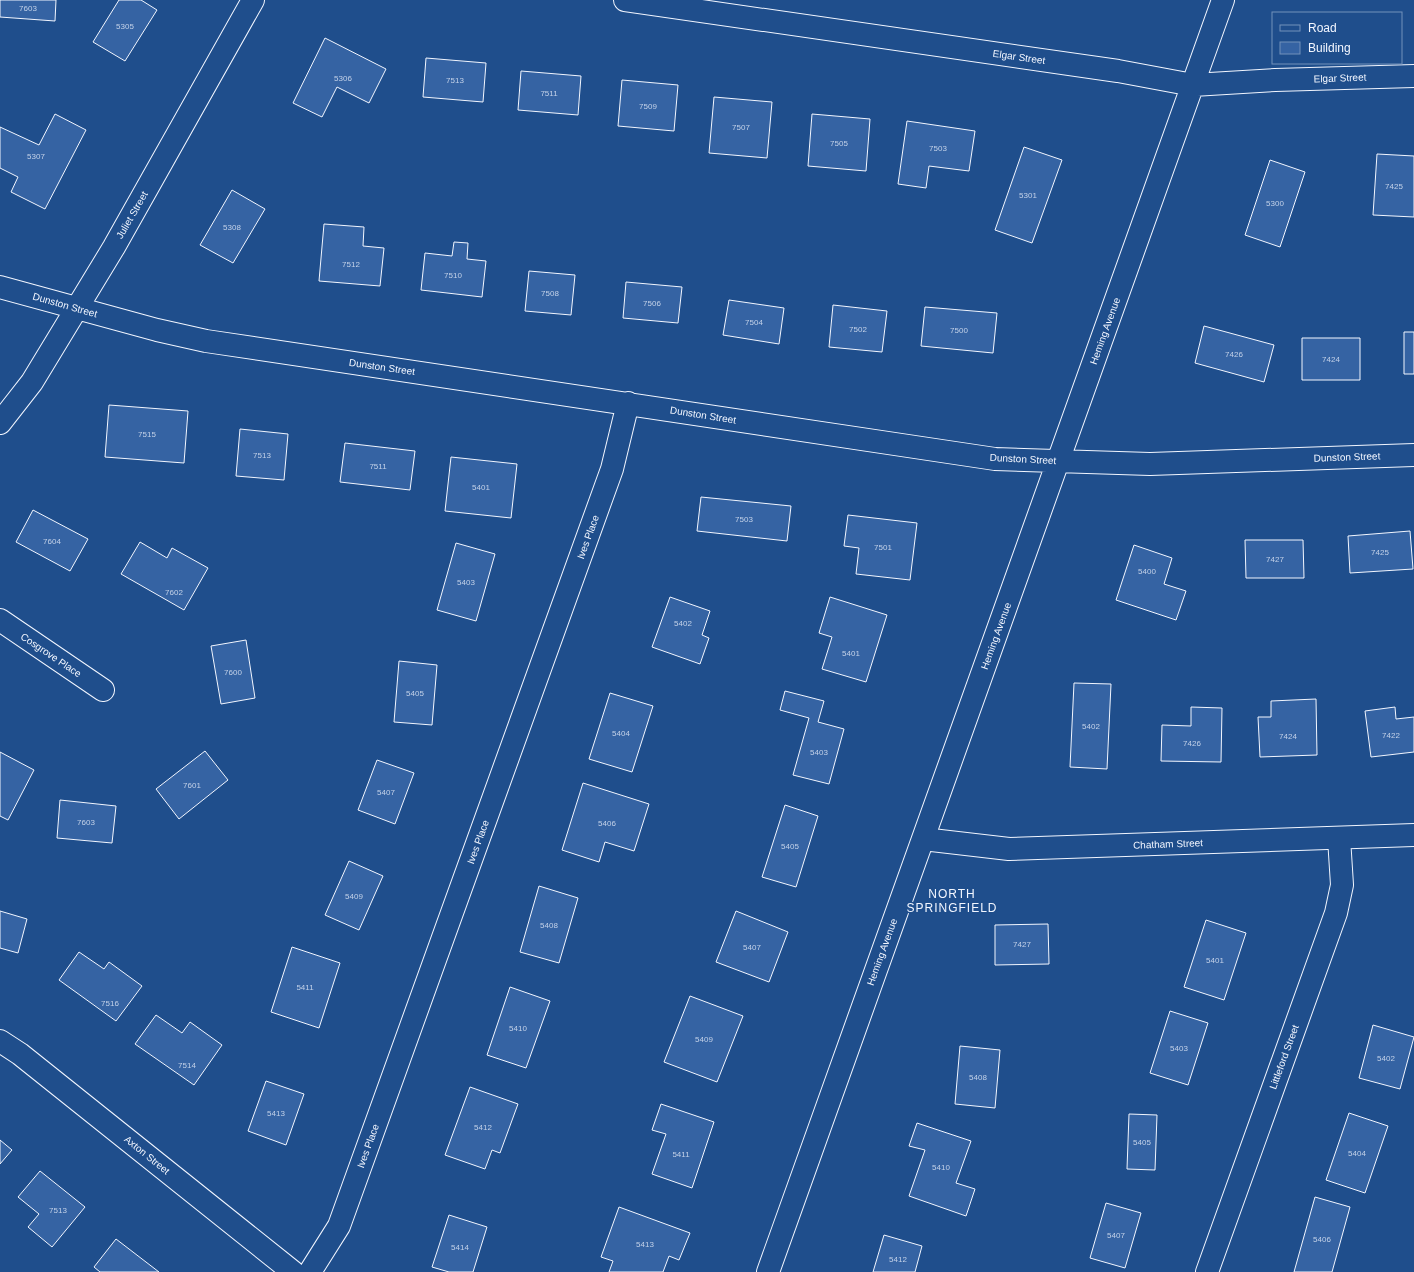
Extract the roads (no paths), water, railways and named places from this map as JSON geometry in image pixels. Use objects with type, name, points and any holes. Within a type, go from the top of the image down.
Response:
[{"type":"street","name":"Juliet Street","points":[[0,423],[32,382],[114,247],[253,0]]},
{"type":"street","name":"Elgar Street","points":[[625,0],[1118,71],[1193,86],[1275,80],[1414,76]]},
{"type":"street","name":"Heming Avenue","points":[[768,1272],[1223,0]]},
{"type":"street","name":"Dunston Street","points":[[0,287],[75,309],[206,341],[994,459],[1150,464],[1414,455]]},
{"type":"street","name":"Ives Place","points":[[310,1272],[339,1226],[612,469],[628,403]]},
{"type":"street","name":"Cosgrove Place","points":[[0,620],[103,690]]},
{"type":"street","name":"Chatham Street","points":[[923,839],[1009,849],[1414,835]]},
{"type":"street","name":"Littleford Street","points":[[1207,1272],[1336,913],[1342,885],[1339,838]]},
{"type":"street","name":"Axton Street","points":[[0,1041],[20,1054],[293,1272]]},
{"type":"district","name":"NORTH SPRINGFIELD","points":[[952,901]]}]
